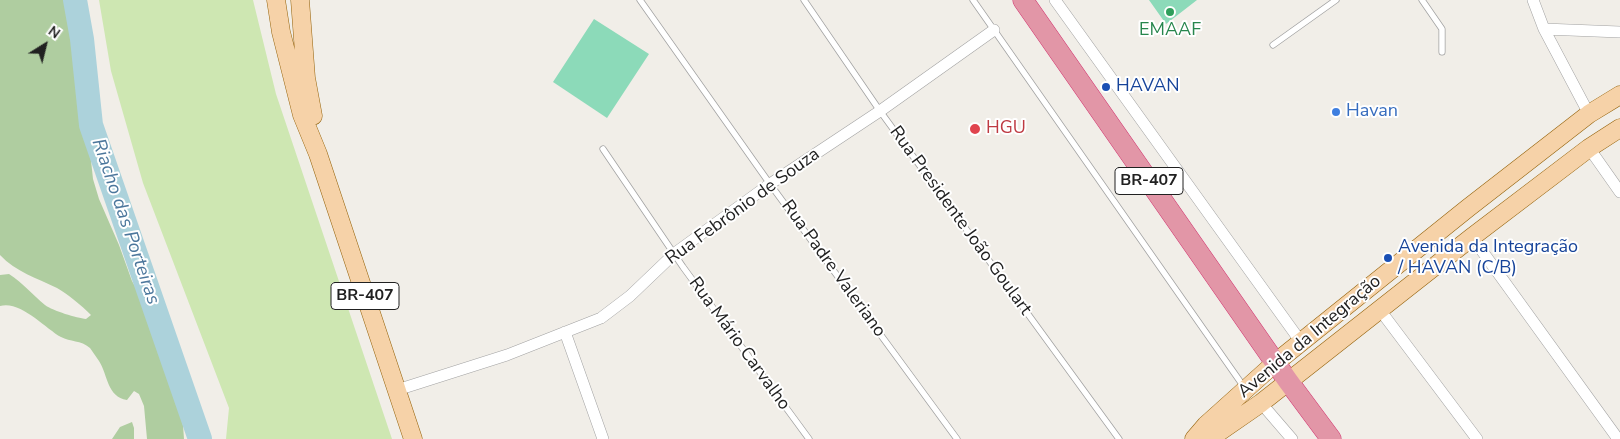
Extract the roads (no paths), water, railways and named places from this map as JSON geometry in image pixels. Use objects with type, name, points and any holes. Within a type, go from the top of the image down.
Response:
[{"type":"highway","name":"BR-407","points":[[1023,0],[1288,381],[1332,439]]},
{"type":"main road","name":"BR-407","points":[[276,0],[281,32],[302,115],[318,154],[413,439]]},
{"type":"main road","name":"BR-407","points":[[300,0],[306,78],[318,154]]},
{"type":"main road","name":"Avenida da Integração","points":[[1194,439],[1206,425],[1275,362],[1589,114],[1620,95]]},
{"type":"main road","name":"Avenida da Integração","points":[[1209,439],[1261,403],[1472,237],[1589,148],[1620,128]]},
{"type":"street","points":[[1055,0],[1301,342]]},
{"type":"street","points":[[1533,0],[1544,29],[1589,114]]},
{"type":"street","points":[[1544,29],[1620,32]]},
{"type":"street","name":"Rua Febrônio de Souza","points":[[396,390],[507,355],[601,318],[630,296],[675,254],[770,184],[880,112],[994,30]]},
{"type":"street","points":[[1589,148],[1620,192]]},
{"type":"street","points":[[1472,237],[1618,439]]},
{"type":"street","points":[[1380,310],[1477,439]]},
{"type":"street","points":[[565,332],[603,439]]},
{"type":"street","points":[[1261,403],[1292,439]]},
{"type":"lane","name":"Rua Padre Valeriano","points":[[640,0],[770,184],[957,439]]},
{"type":"lane","name":"Rua Presidente João Goulart","points":[[804,0],[880,112],[1120,439]]},
{"type":"lane","points":[[973,0],[1246,389]]},
{"type":"lane","points":[[1273,46],[1336,0]]},
{"type":"lane","points":[[1422,0],[1442,29],[1442,52]]},
{"type":"lane","name":"Rua Mário Carvalho","points":[[603,149],[675,254],[809,439]]},
{"type":"waterway","name":"Riacho das Porteiras","points":[[75,0],[82,39],[91,125],[200,439]]},
{"type":"place","name":"EMAAF","points":[[1170,12]]},
{"type":"place","name":"HAVAN","points":[[1106,87]]},
{"type":"place","name":"Havan","points":[[1336,112]]},
{"type":"place","name":"HGU","points":[[975,129]]},
{"type":"place","name":"Avenida da Integração / HAVAN (C/B)","points":[[1388,258]]}]
